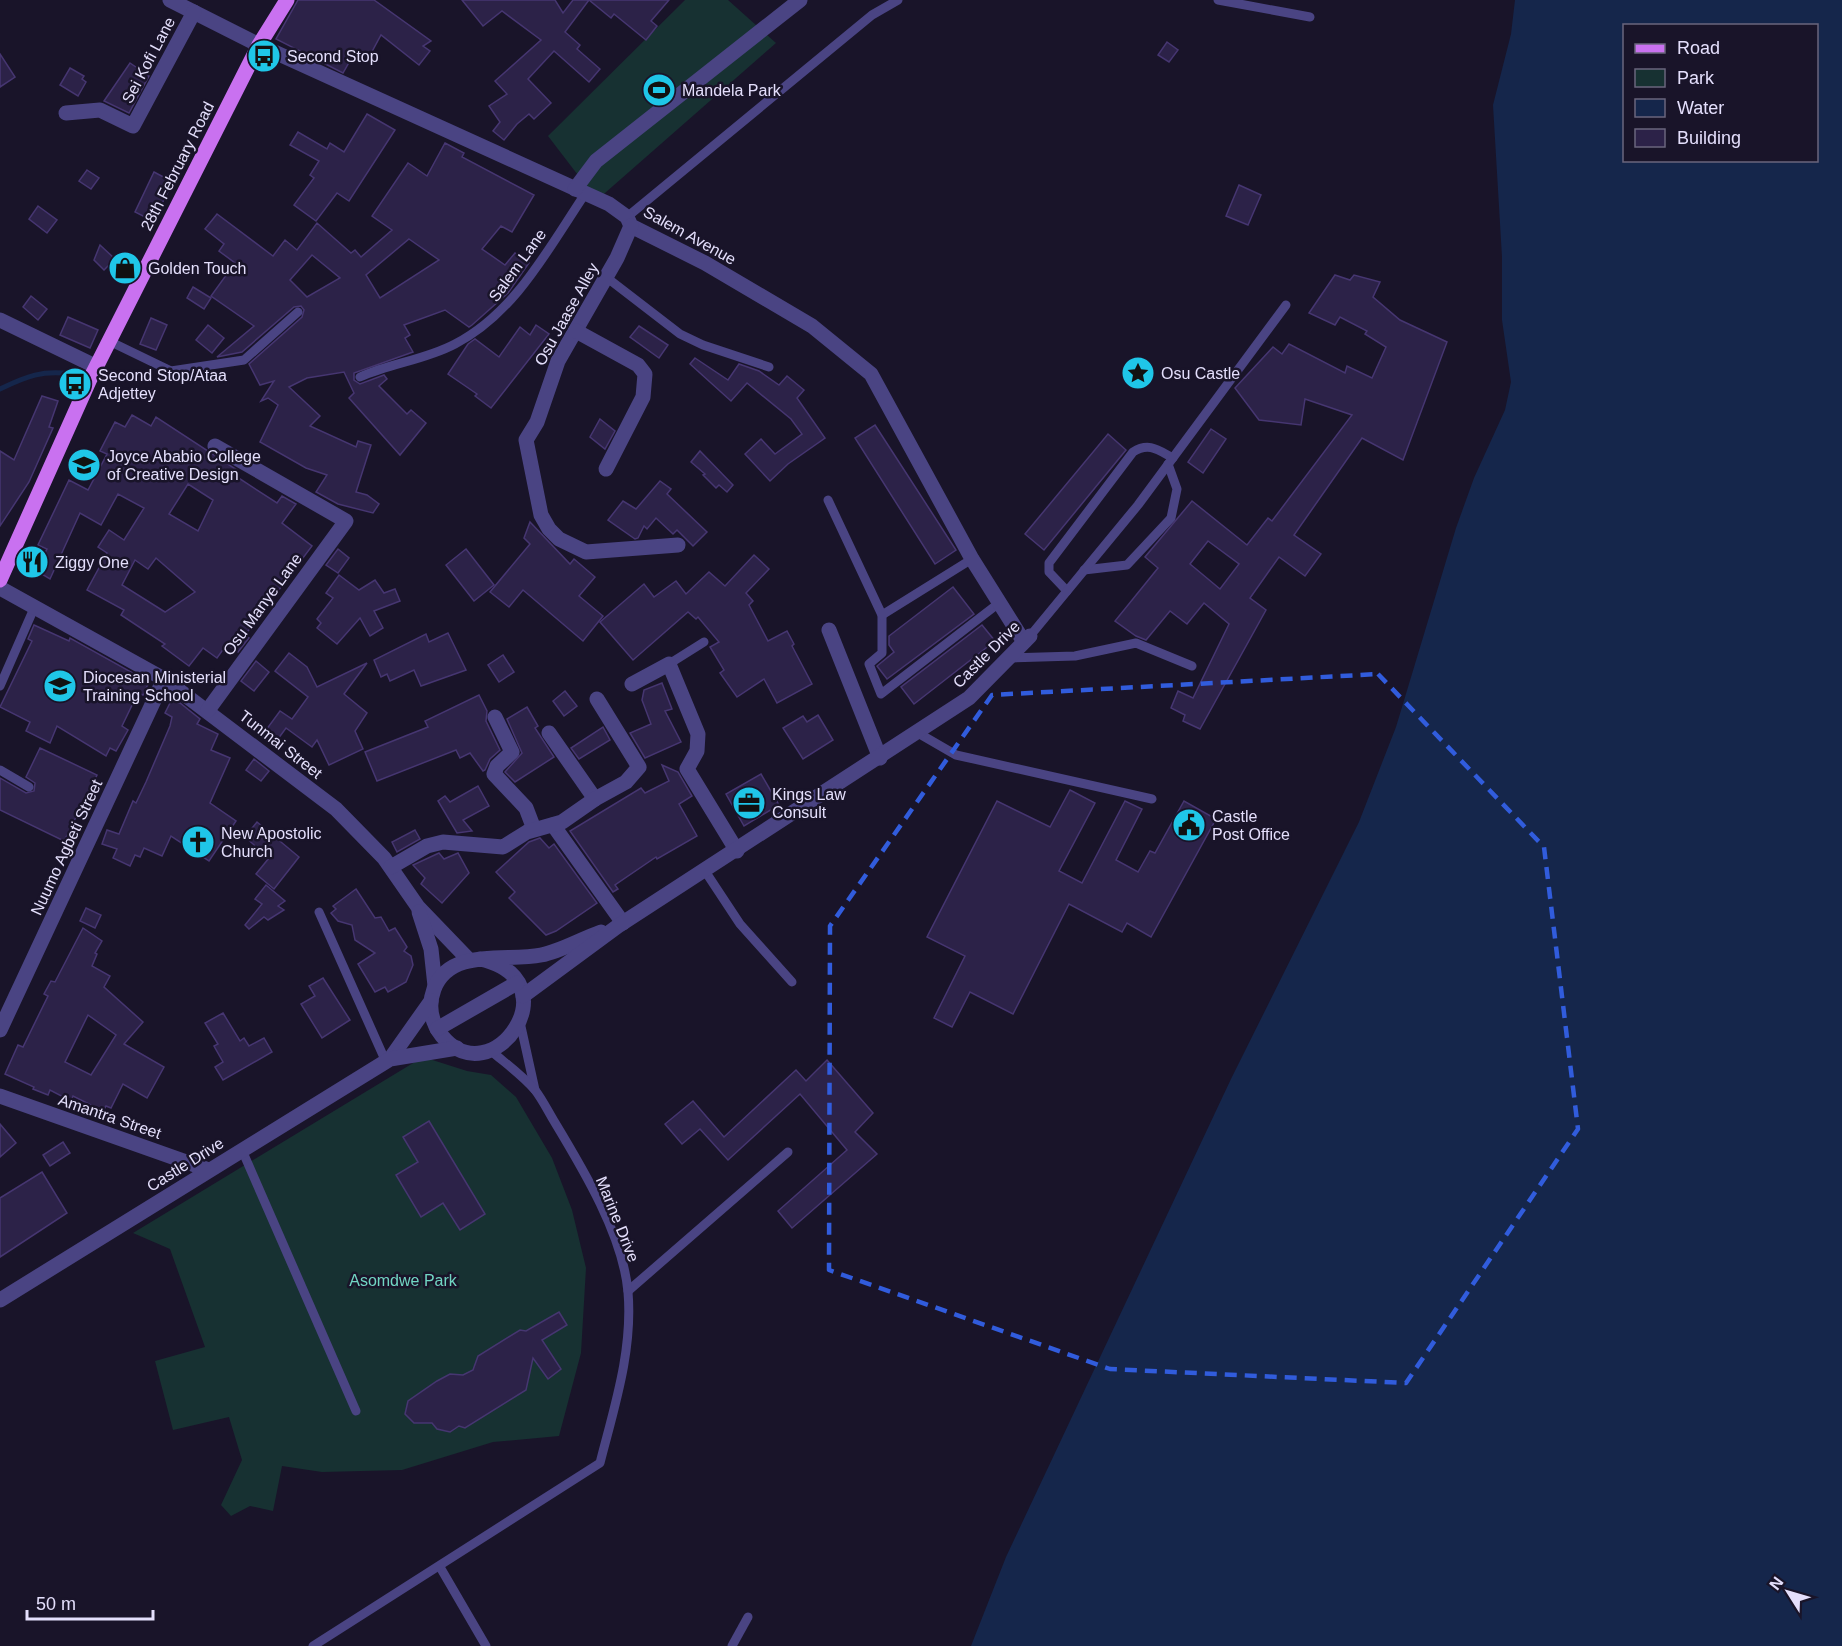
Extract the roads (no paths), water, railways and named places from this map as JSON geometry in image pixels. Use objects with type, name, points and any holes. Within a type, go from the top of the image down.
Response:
[{"type":"main road","name":"28th February Road","points":[[0,580],[96,367],[259,45],[286,0]]},
{"type":"street","name":"Salem Avenue","points":[[170,0],[259,45],[609,204],[629,222],[705,263],[812,326],[871,374],[972,559],[999,603],[1027,639]]},
{"type":"street","points":[[580,192],[596,161],[800,0]]},
{"type":"street","name":"Sei Kofi Lane","points":[[66,113],[100,110],[133,126],[194,12]]},
{"type":"street","name":"Osu Jaase Alley","points":[[629,222],[606,277],[558,362],[545,401],[526,441],[541,515],[549,529],[559,539],[586,552],[678,545]]},
{"type":"street","points":[[0,320],[96,367]]},
{"type":"street","points":[[576,331],[638,365],[645,374],[644,397],[606,469]]},
{"type":"street","name":"Osu Manye Lane","points":[[208,710],[346,521],[215,446]]},
{"type":"street","name":"Tunmai Street","points":[[0,588],[164,678],[336,809],[391,867],[418,907],[475,960]]},
{"type":"street","points":[[829,630],[880,758]]},
{"type":"street","name":"Castle Drive","points":[[437,1029],[520,989],[918,733],[969,698],[1027,639]]},
{"type":"street","points":[[632,684],[669,664],[698,734],[697,751],[687,769],[737,851]]},
{"type":"street","name":"Nuumo Agbeti Street","points":[[0,1030],[164,678]]},
{"type":"street","points":[[391,867],[427,846],[443,842],[503,847],[534,829],[562,822],[595,798],[626,782],[639,767],[597,699]]},
{"type":"street","points":[[495,717],[512,752],[497,766],[494,774],[526,808],[534,829]]},
{"type":"street","points":[[549,732],[595,798]]},
{"type":"street","points":[[553,825],[620,925]]},
{"type":"street","name":"Tunmai Street","points":[[418,907],[431,949],[432,1015],[437,1029]]},
{"type":"street","name":"Castle Drive","points":[[388,1060],[449,969],[475,960],[542,955],[620,925]]},
{"type":"street","points":[[475,960],[495,963],[508,970],[520,989],[520,1022],[503,1044],[490,1050]]},
{"type":"street","points":[[437,1029],[446,1040],[458,1048]]},
{"type":"street","name":"Castle Drive","points":[[0,1300],[388,1060],[458,1048],[474,1052],[490,1050]]},
{"type":"street","name":"Amantra Street","points":[[0,1096],[208,1170]]},
{"type":"lane","name":"Osu Jaase Alley","points":[[629,222],[872,15],[898,0]]},
{"type":"lane","points":[[1218,0],[1310,17]]},
{"type":"lane","name":"Salem Lane","points":[[360,378],[379,369],[433,354],[484,328],[511,301],[580,192]]},
{"type":"lane","points":[[606,277],[680,334],[769,367]]},
{"type":"lane","name":"Castle Drive","points":[[1027,639],[1171,461],[1286,305]]},
{"type":"lane","points":[[109,341],[171,371],[219,362],[237,363],[244,360],[298,312]]},
{"type":"lane","points":[[1067,591],[1048,572],[1049,563],[1133,452],[1143,446],[1152,447],[1171,461],[1177,489],[1171,518],[1128,566],[1084,570]]},
{"type":"lane","points":[[828,500],[882,615],[882,653],[869,664],[881,694],[999,603]]},
{"type":"lane","points":[[882,615],[972,559]]},
{"type":"lane","points":[[0,686],[35,606]]},
{"type":"lane","points":[[669,664],[704,642]]},
{"type":"lane","points":[[1011,657],[1075,656],[1136,643],[1192,666]]},
{"type":"lane","points":[[918,733],[956,754],[1152,799]]},
{"type":"lane","points":[[0,770],[29,787]]},
{"type":"lane","points":[[705,871],[740,924],[792,982]]},
{"type":"lane","points":[[320,912],[388,1060]]},
{"type":"lane","name":"Marine Drive","points":[[520,1022],[535,1090]]},
{"type":"lane","name":"Marine Drive","points":[[313,1646],[600,1463],[624,1365],[628,1291],[619,1253],[599,1204],[570,1147],[535,1090],[490,1050]]},
{"type":"lane","points":[[242,1150],[356,1411]]},
{"type":"lane","points":[[628,1291],[788,1152]]},
{"type":"lane","points":[[440,1567],[486,1646]]},
{"type":"lane","points":[[732,1646],[748,1617]]},
{"type":"water","points":[[1515,0],[1842,0],[1842,1646],[971,1646],[1006,1557],[1231,1079],[1359,822],[1396,727],[1456,528],[1474,478],[1505,410],[1511,382],[1502,320],[1502,257],[1493,105],[1511,34]]},
{"type":"waterway","points":[[0,389],[35,375],[72,374]]},
{"type":"place","name":"Second Stop","points":[[264,56]]},
{"type":"place","name":"Mandela Park","points":[[659,90]]},
{"type":"place","name":"Golden Touch","points":[[125,268]]},
{"type":"place","name":"Osu Castle","points":[[1138,373]]},
{"type":"place","name":"Second Stop/Ataa Adjettey","points":[[75,384]]},
{"type":"place","name":"Joyce Ababio College of Creative Design","points":[[84,465]]},
{"type":"place","name":"Ziggy One","points":[[32,562]]},
{"type":"place","name":"Diocesan Ministerial Training School","points":[[60,686]]},
{"type":"place","name":"Kings Law Consult","points":[[749,803]]},
{"type":"place","name":"Castle Post Office","points":[[1189,825]]},
{"type":"place","name":"New Apostolic Church","points":[[198,842]]},
{"type":"park label","name":"Asomdwe Park","points":[[403,1280]]}]
